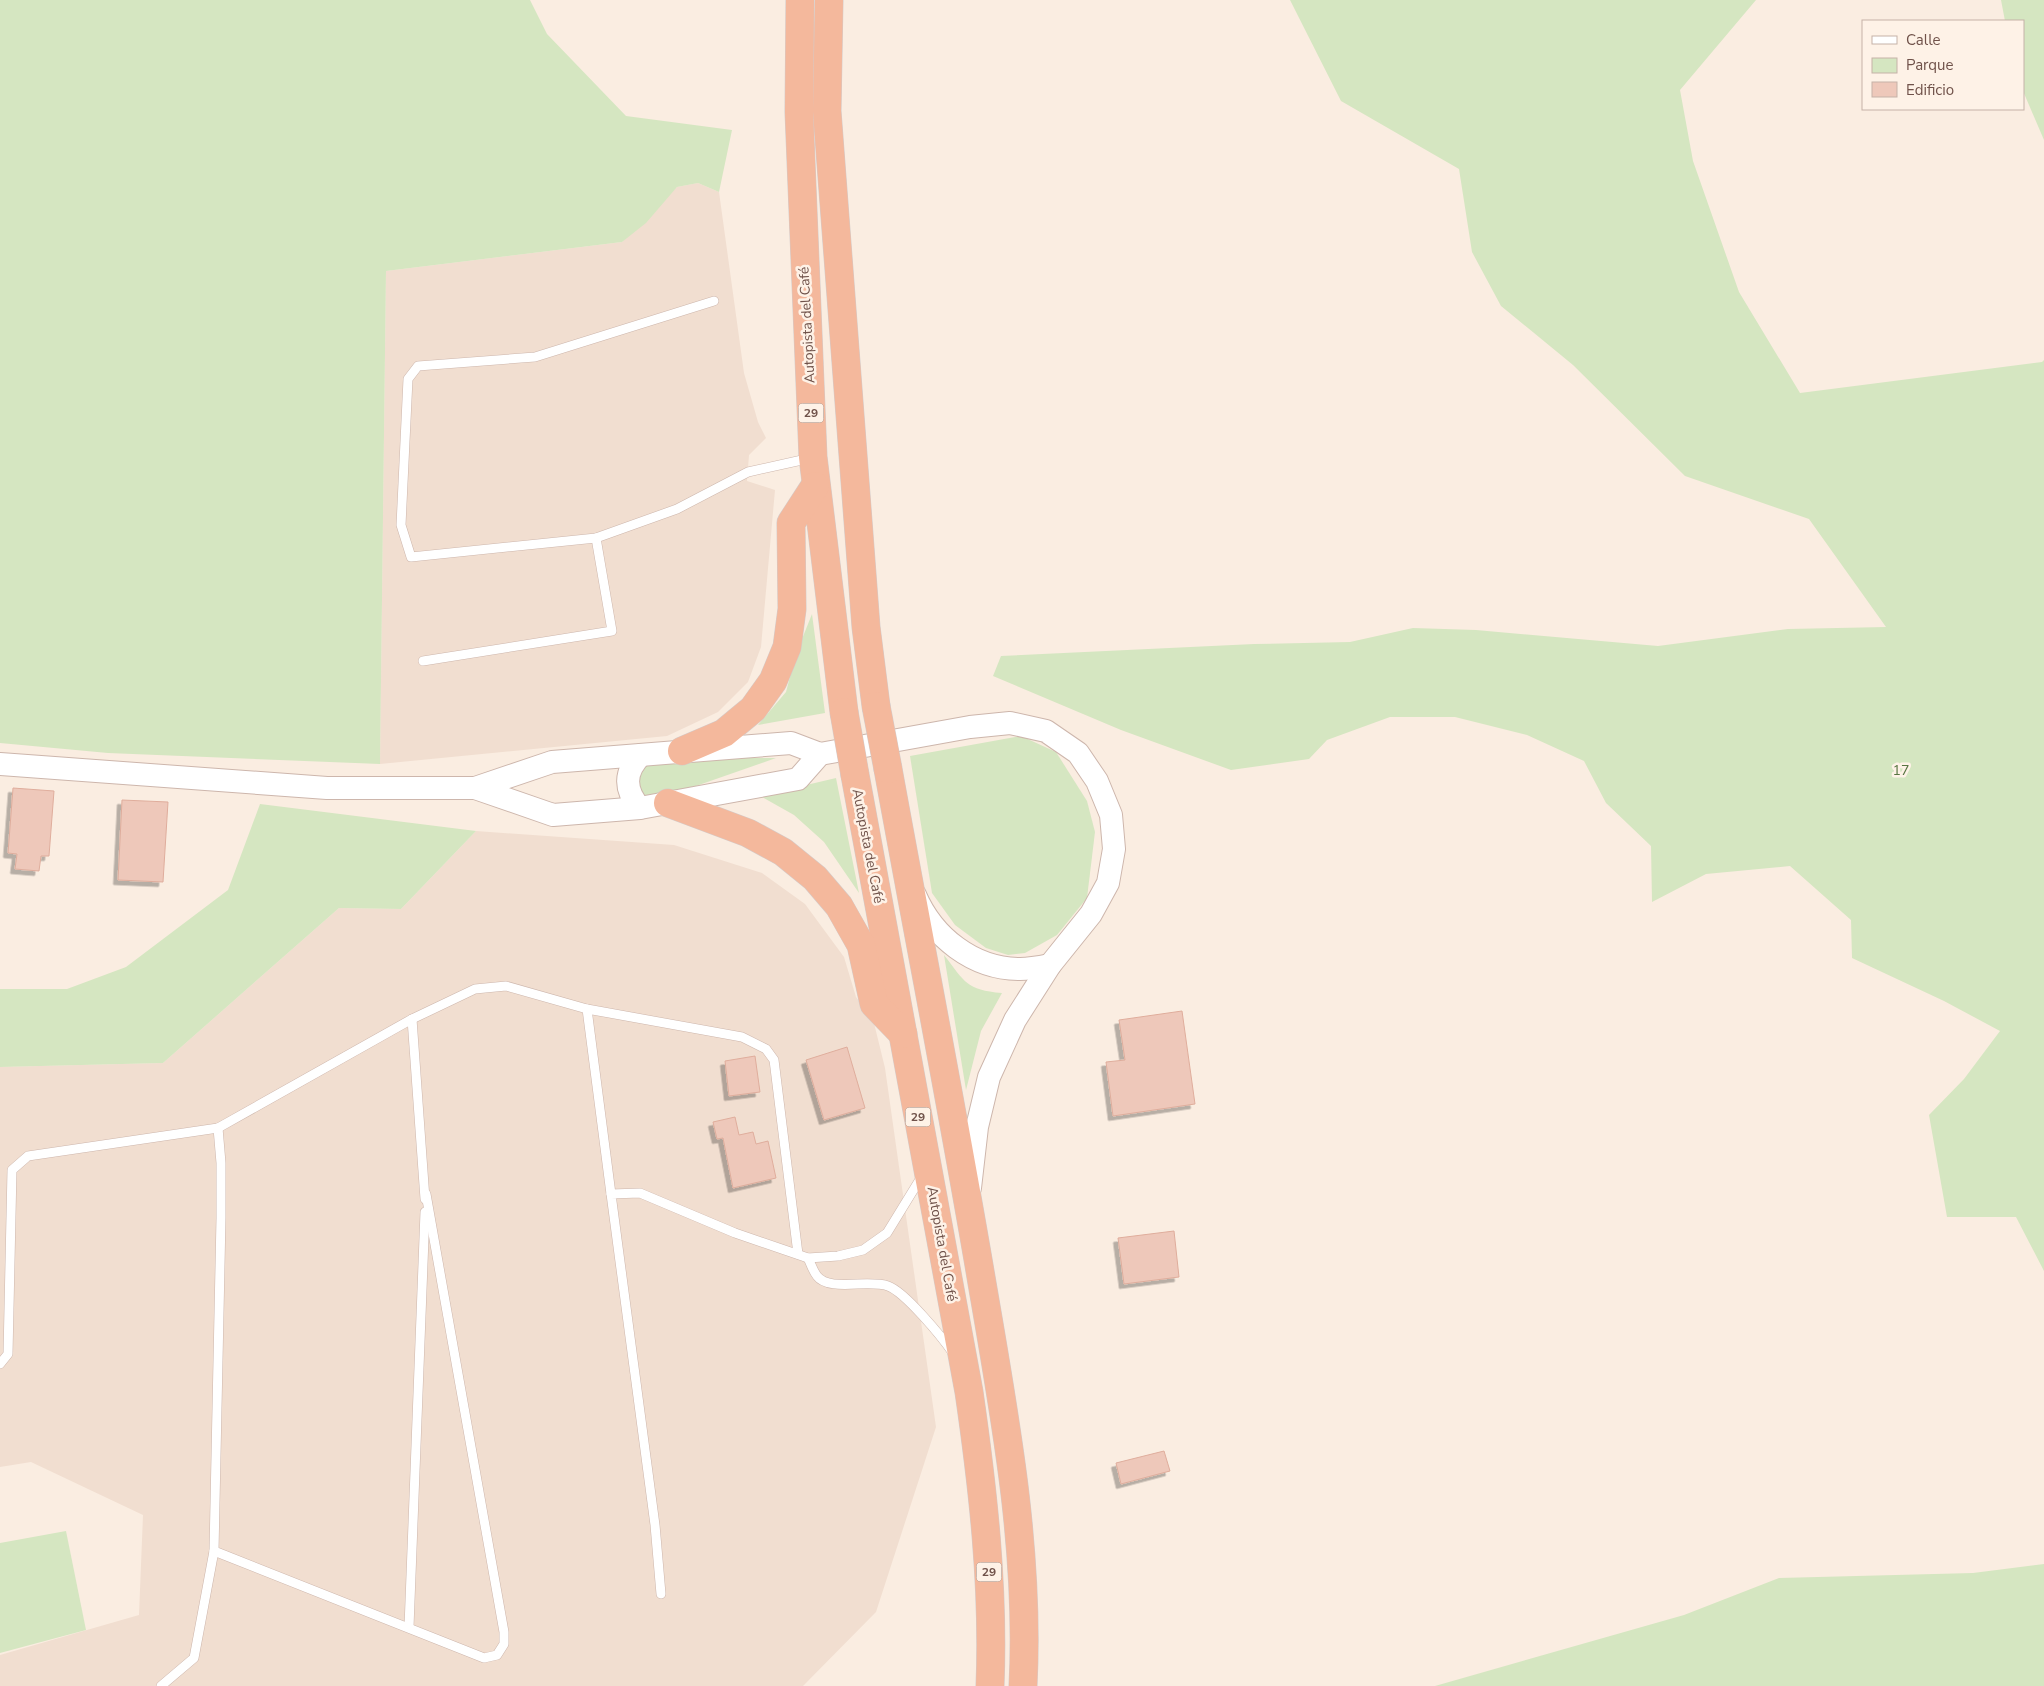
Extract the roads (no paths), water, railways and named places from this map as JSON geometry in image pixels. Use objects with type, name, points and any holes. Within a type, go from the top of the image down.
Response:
[{"type":"highway","name":"Autopista del Café","points":[[800,0],[798,112],[815,486],[854,775],[928,1167],[979,1459],[991,1621],[990,1686]]},
{"type":"highway","name":"29","points":[[829,0],[827,111],[866,627],[876,706],[969,1201],[1015,1486],[1023,1575],[1022,1686]]},
{"type":"highway","points":[[682,751],[724,733],[753,709],[773,681],[787,647],[792,609],[791,523],[815,486]]},
{"type":"highway","points":[[668,802],[748,833],[783,852],[815,878],[839,906],[861,945],[874,1004],[903,1034]]},
{"type":"street","points":[[475,788],[552,762],[791,743],[820,754],[970,727],[1010,723],[1046,731],[1078,753],[1097,781],[1111,815],[1114,849],[1108,883],[1091,914],[1050,965],[1015,1020],[989,1077],[977,1127],[969,1201]]},
{"type":"street","points":[[0,764],[327,788],[475,788],[553,814],[640,808],[798,780],[820,754]]},
{"type":"street","points":[[640,808],[632,798],[627,787],[628,775],[632,764],[641,755]]},
{"type":"street","points":[[908,876],[920,905],[937,931],[960,951],[989,964],[1019,969],[1050,965]]},
{"type":"lane","points":[[714,301],[535,357],[418,366],[408,379],[401,525],[411,557],[596,538],[677,509],[748,472],[814,457]]},
{"type":"lane","points":[[423,660],[612,632],[596,538]]},
{"type":"lane","points":[[0,1364],[8,1354],[12,1170],[28,1156],[218,1128],[412,1019],[475,988],[506,986],[587,1009],[742,1038],[766,1049],[774,1060],[798,1254]]},
{"type":"lane","points":[[587,1009],[655,1525],[661,1594]]},
{"type":"lane","points":[[214,1551],[409,1626],[484,1658],[497,1655],[504,1644],[504,1632],[426,1194],[412,1019]]},
{"type":"lane","points":[[161,1686],[194,1658],[214,1551],[221,1208],[221,1163],[218,1128]]},
{"type":"lane","points":[[611,1194],[640,1193],[735,1233],[808,1258],[838,1256],[863,1250],[887,1233],[928,1167]]},
{"type":"lane","points":[[409,1626],[426,1194]]},
{"type":"lane","points":[[808,1258],[818,1277],[831,1285],[868,1283],[889,1286],[938,1332],[964,1369]]},
{"type":"park label","name":"17","points":[[1901,770]]}]
